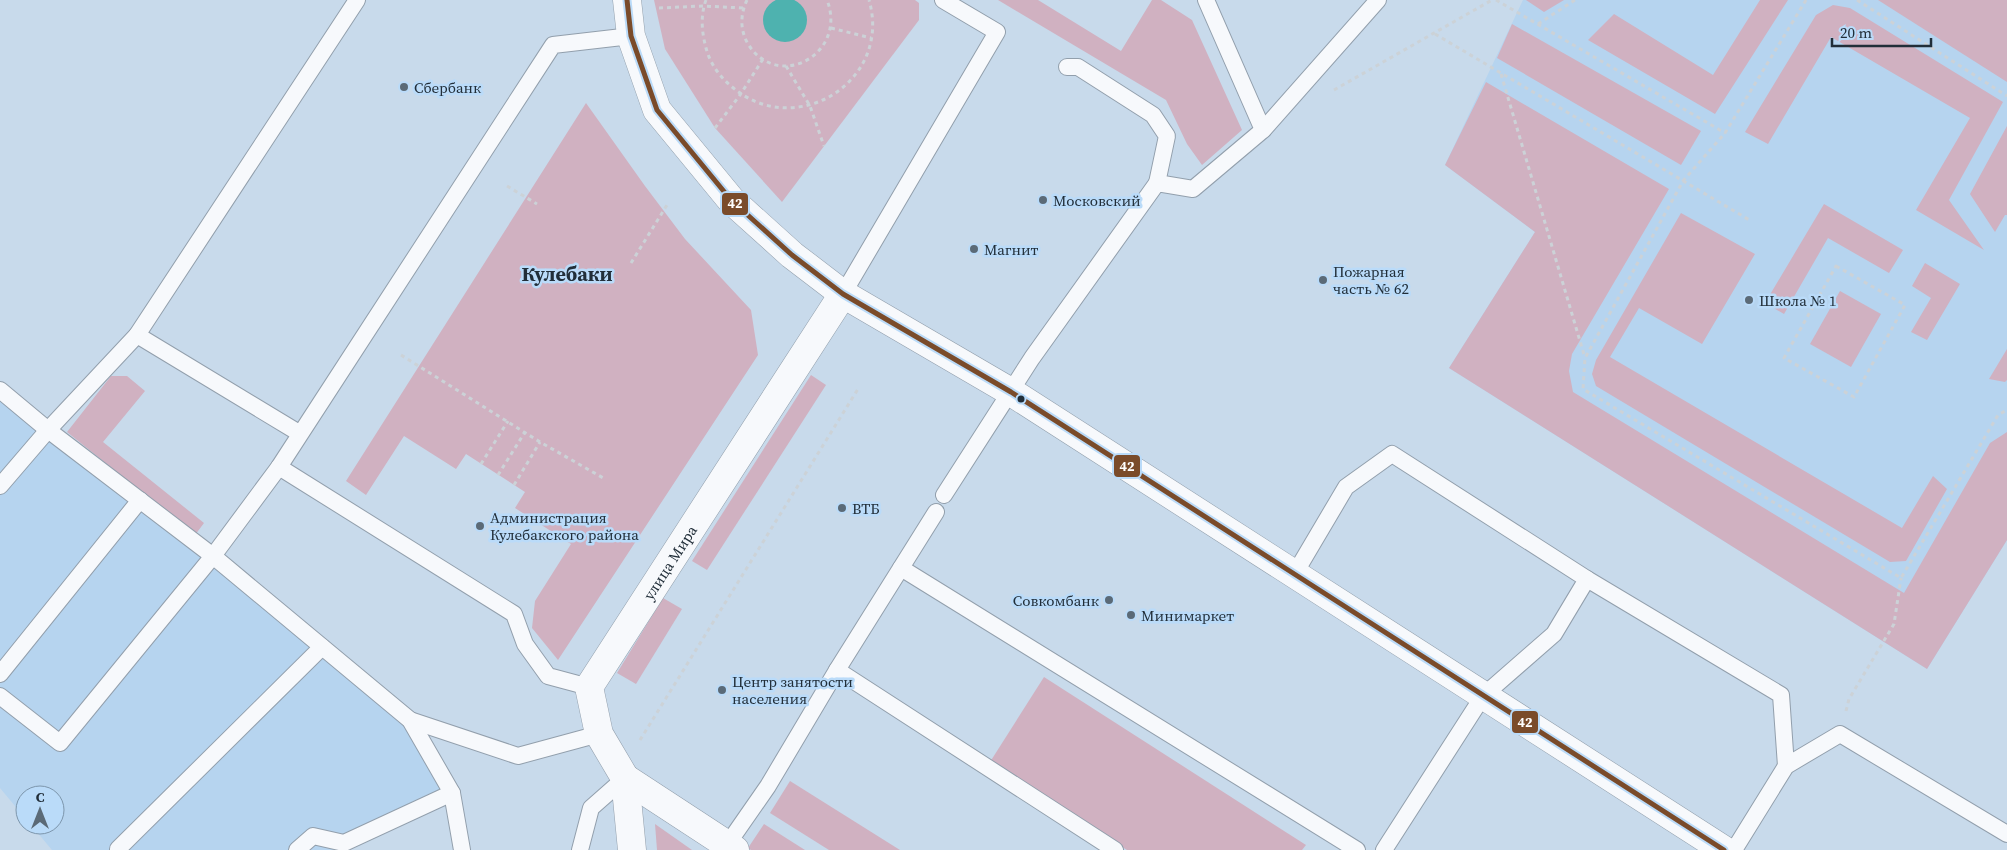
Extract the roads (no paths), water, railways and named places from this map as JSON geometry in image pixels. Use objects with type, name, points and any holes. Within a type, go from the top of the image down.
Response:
[{"type":"street","points":[[627,0],[631,36],[657,110],[731,200],[792,255],[843,294],[1010,392],[1724,850]]},
{"type":"street","name":"улица Мира","points":[[589,687],[843,294]]},
{"type":"street","points":[[589,687],[599,734],[625,778],[632,850]]},
{"type":"street","points":[[625,778],[731,847]]},
{"type":"lane","points":[[0,486],[48,430],[137,335],[357,0]]},
{"type":"lane","points":[[843,294],[997,32],[943,0]]},
{"type":"lane","points":[[1206,0],[1263,130]]},
{"type":"lane","points":[[1157,183],[1193,189],[1263,130],[1378,0]]},
{"type":"lane","points":[[0,696],[60,743],[213,556],[279,467],[299,433],[553,45],[631,36]]},
{"type":"lane","points":[[944,495],[1032,358],[1157,183],[1167,136],[1153,115],[1078,67],[1067,67]]},
{"type":"lane","points":[[137,335],[299,433]]},
{"type":"lane","points":[[0,390],[48,430],[213,556],[410,720],[452,793],[462,850]]},
{"type":"lane","points":[[1294,575],[1346,487],[1392,454],[1587,579],[1781,695],[1786,766]]},
{"type":"lane","points":[[279,467],[514,614],[526,644],[548,676],[589,687]]},
{"type":"lane","points":[[0,674],[140,500]]},
{"type":"lane","points":[[731,847],[837,670],[936,512]]},
{"type":"lane","points":[[901,568],[1357,850]]},
{"type":"lane","points":[[1384,850],[1483,696],[1554,634],[1587,579]]},
{"type":"lane","points":[[118,849],[322,647]]},
{"type":"lane","points":[[837,670],[1115,850]]},
{"type":"lane","points":[[410,720],[518,756],[599,734]]},
{"type":"lane","points":[[1734,850],[1786,766],[1840,734],[2007,834]]},
{"type":"lane","points":[[580,850],[591,808],[625,778]]},
{"type":"lane","points":[[297,850],[313,836],[344,843],[452,793]]},
{"type":"place","name":"Сбербанк","points":[[404,87]]},
{"type":"place","name":"Московский","points":[[1043,200]]},
{"type":"place","name":"Магнит","points":[[974,249]]},
{"type":"place","name":"Пожарная часть № 62","points":[[1323,280]]},
{"type":"place","name":"Школа № 1","points":[[1749,300]]},
{"type":"place","name":"ВТБ","points":[[842,508]]},
{"type":"place","name":"Администрация Кулебакского района","points":[[480,526]]},
{"type":"place","name":"Совкомбанк","points":[[1109,600]]},
{"type":"place","name":"Минимаркет","points":[[1131,615]]},
{"type":"place","name":"Центр занятости населения","points":[[722,690]]},
{"type":"district","name":"Кулебаки","points":[[567,274]]}]
